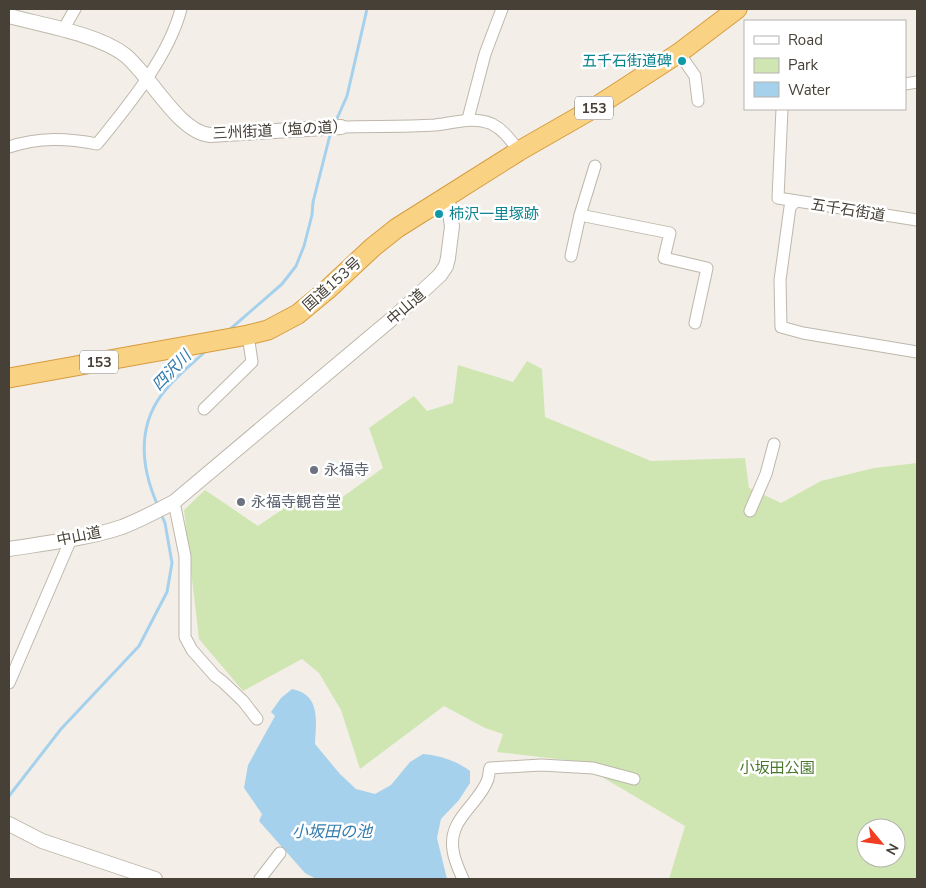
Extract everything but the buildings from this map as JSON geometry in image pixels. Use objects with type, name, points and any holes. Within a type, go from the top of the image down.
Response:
[{"type":"highway","name":"153","points":[[445,198],[519,151],[594,108],[679,52],[737,9]]},
{"type":"highway","name":"国道153号","points":[[9,378],[268,330],[298,314],[397,228],[445,198]]},
{"type":"street","points":[[63,30],[75,9]]},
{"type":"street","points":[[9,147],[46,138],[78,140],[97,144],[122,113],[164,51],[177,26],[181,9]]},
{"type":"street","points":[[468,119],[485,54],[502,9]]},
{"type":"street","name":"三州街道（塩の道）","points":[[9,16],[79,34],[125,55],[185,123],[203,134],[326,127],[434,124],[468,119],[480,120],[500,129],[519,151]]},
{"type":"street","points":[[679,52],[695,76],[698,101]]},
{"type":"street","name":"五千石街道","points":[[782,110],[778,198],[917,220]]},
{"type":"street","points":[[570,256],[595,166]]},
{"type":"street","name":"中山道","points":[[9,549],[71,539],[122,527],[170,504],[400,312],[440,275],[446,266],[448,258],[452,226],[450,206],[445,198]]},
{"type":"street","points":[[795,202],[790,207],[780,280],[781,326],[803,333],[917,352]]},
{"type":"street","points":[[580,215],[670,233],[664,258],[707,268],[695,323]]},
{"type":"street","points":[[204,409],[252,362],[242,336]]},
{"type":"street","points":[[750,511],[766,474],[774,444]]},
{"type":"street","points":[[170,504],[185,556],[185,637],[192,650],[215,676],[243,701],[257,719]]},
{"type":"street","points":[[9,683],[71,539]]},
{"type":"street","points":[[463,879],[453,850],[452,837],[455,826],[488,780],[490,768],[541,765],[593,768],[634,779]]},
{"type":"street","points":[[9,824],[42,840],[155,879]]},
{"type":"street","points":[[260,879],[280,853]]},
{"type":"green space","name":"小坂田公園","points":[[527,361],[542,369],[545,417],[651,461],[745,458],[749,488],[781,503],[821,481],[874,468],[917,463],[917,879],[669,879],[685,826],[575,761],[497,752],[503,734],[485,728],[444,706],[360,769],[341,710],[319,673],[302,659],[243,691],[199,639],[184,510],[205,490],[258,526],[296,500],[341,498],[383,468],[369,428],[414,396],[427,411],[453,403],[458,365],[513,382]]},
{"type":"water","name":"小坂田の池","points":[[292,689],[308,697],[315,710],[315,744],[340,774],[356,789],[375,794],[391,785],[410,762],[423,754],[448,759],[470,771],[470,783],[459,800],[441,819],[437,838],[447,879],[316,879],[305,873],[259,821],[262,814],[244,788],[248,765],[275,716],[271,712],[281,698]]},
{"type":"waterway","name":"四沢川","points":[[335,123],[347,96],[367,9]]},
{"type":"waterway","name":"四沢川","points":[[228,331],[282,284],[296,266],[304,246],[331,131]]},
{"type":"waterway","name":"四沢川","points":[[158,506],[147,475],[145,460],[144,445],[150,415],[168,387],[207,350]]},
{"type":"waterway","name":"四沢川","points":[[9,796],[61,729],[139,646],[167,592],[172,563],[165,523],[161,514]]},
{"type":"place","name":"五千石街道碑","points":[[682,61]]},
{"type":"place","name":"柿沢一里塚跡","points":[[439,214]]},
{"type":"place","name":"永福寺","points":[[314,470]]},
{"type":"place","name":"永福寺観音堂","points":[[241,502]]}]
